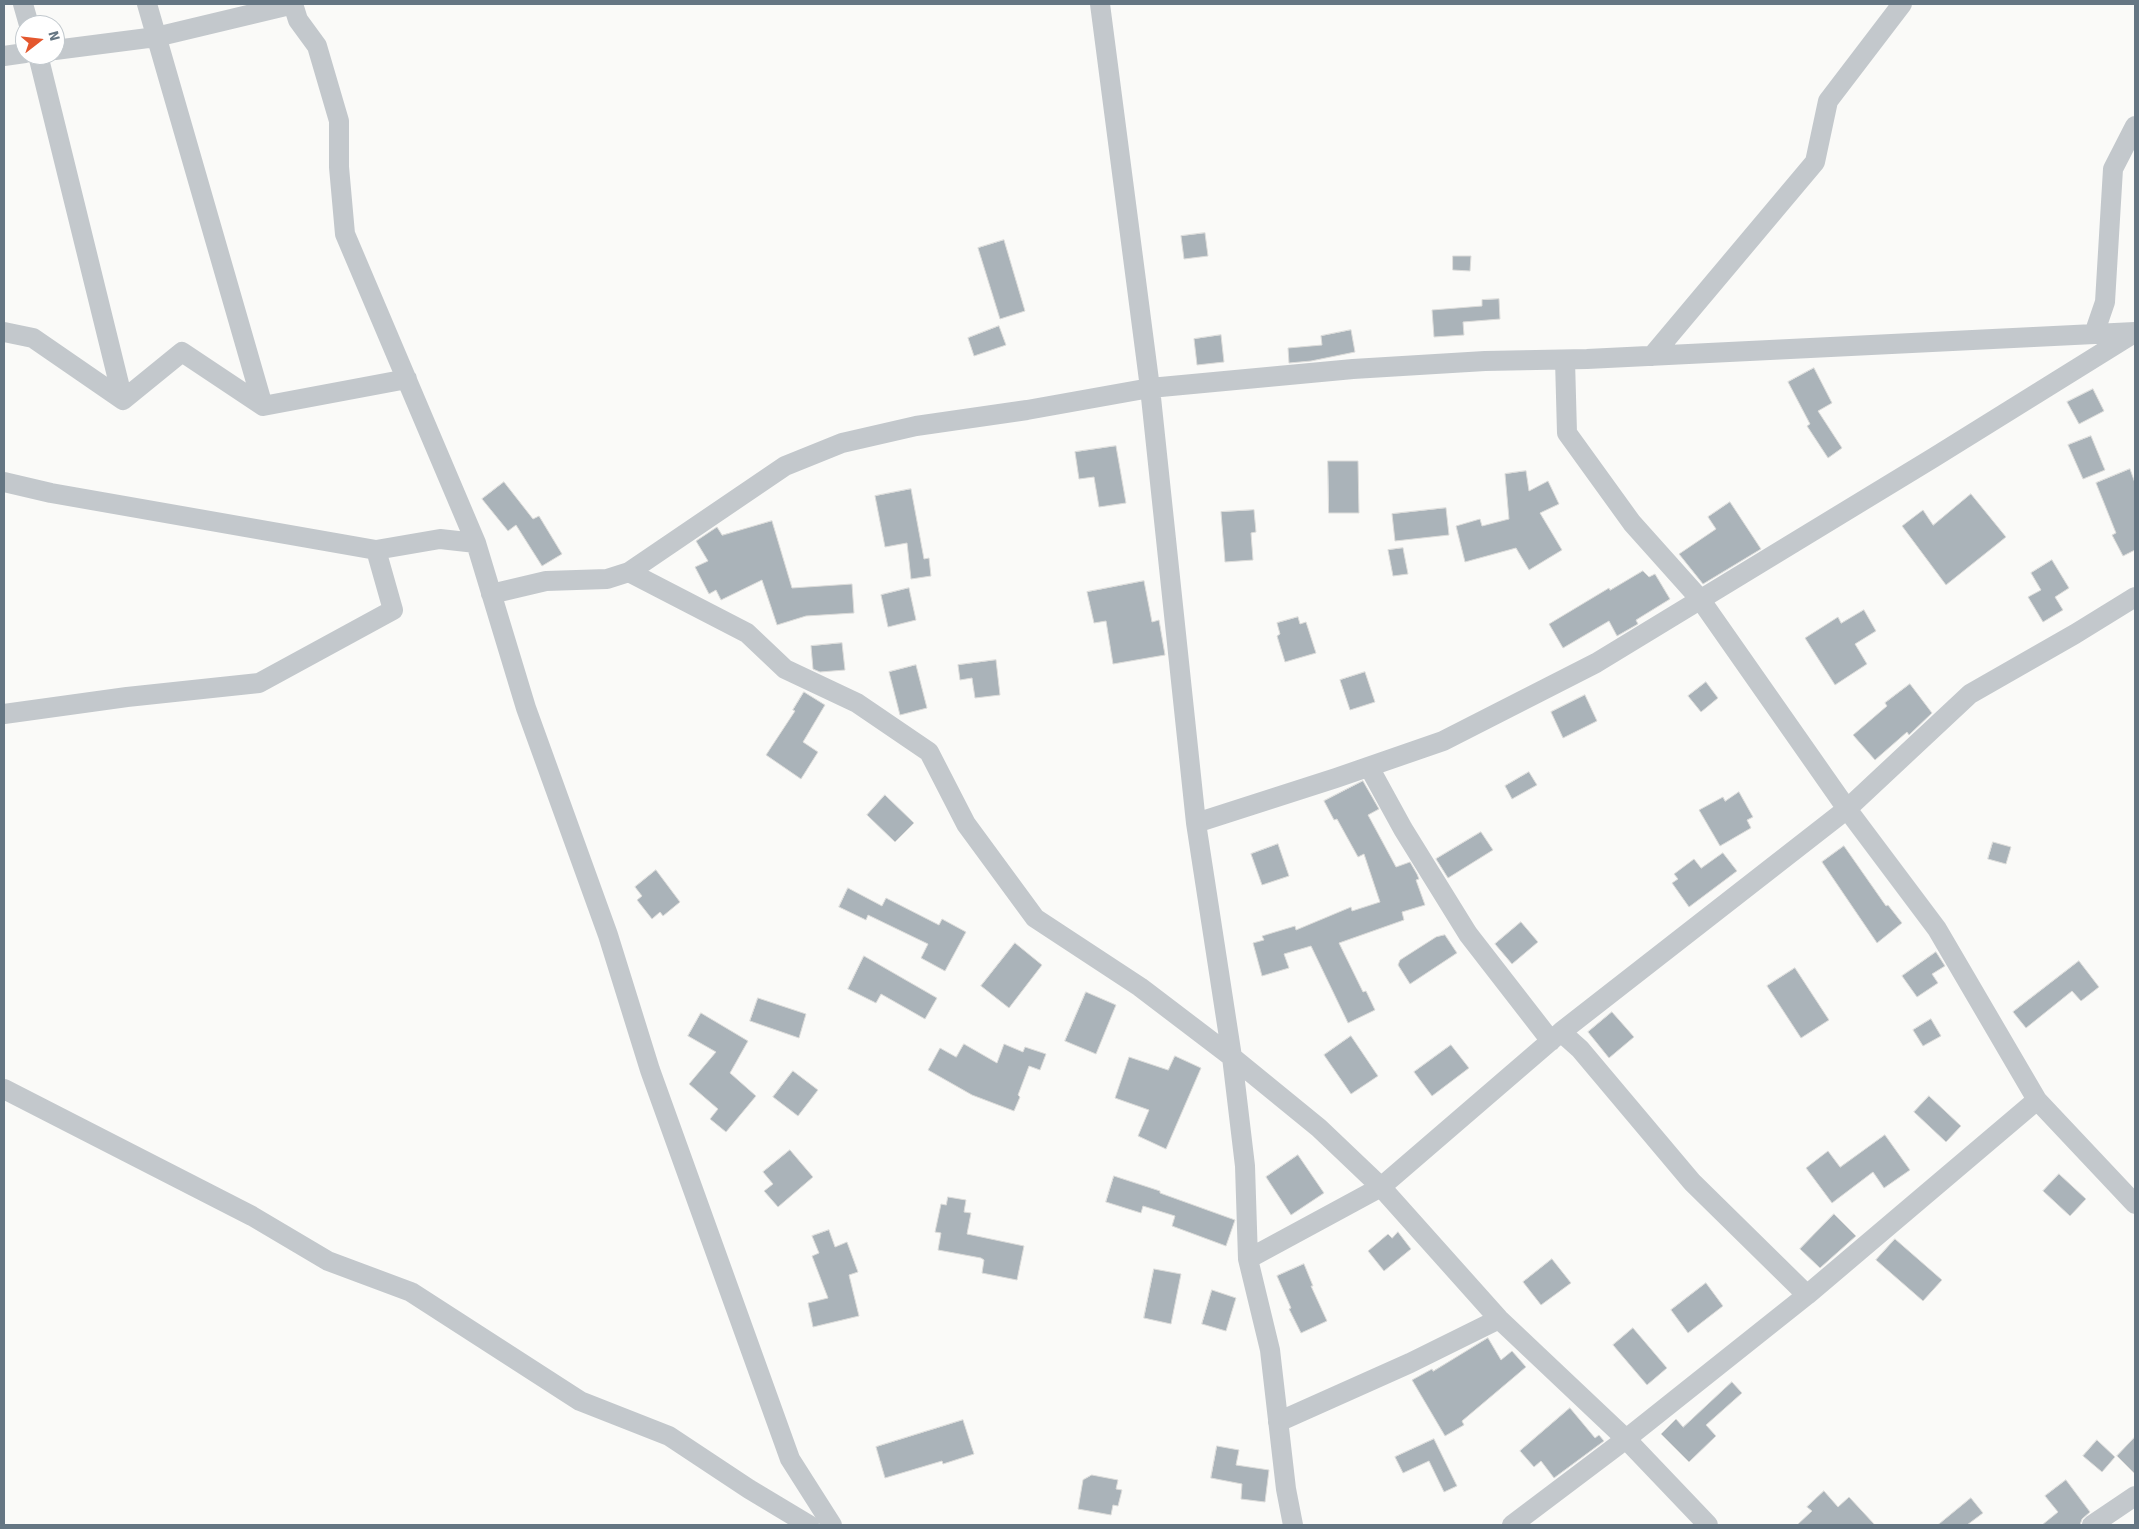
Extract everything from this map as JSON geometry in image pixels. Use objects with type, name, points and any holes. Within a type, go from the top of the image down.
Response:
[{"type":"street","points":[[147,4],[263,406]]},
{"type":"street","points":[[65,49],[156,37],[294,4],[298,20],[317,46],[339,121],[339,167],[345,234],[476,543],[526,708],[608,935],[650,1070],[700,1214],[790,1459],[832,1525]]},
{"type":"street","points":[[1100,4],[1150,388],[1196,823],[1232,1057],[1245,1166],[1248,1259],[1270,1350],[1286,1489],[1293,1525]]},
{"type":"street","points":[[1652,356],[1815,162],[1828,101],[1902,4]]},
{"type":"street","points":[[40,65],[123,400]]},
{"type":"street","points":[[2094,334],[2105,302],[2113,169],[2135,126]]},
{"type":"street","points":[[4,332],[33,338],[123,400]]},
{"type":"street","points":[[1196,823],[1443,741],[1596,663],[1933,458],[2135,332]]},
{"type":"street","points":[[491,594],[546,581],[606,579],[629,572],[785,466],[842,443],[916,426],[1027,410],[1150,388],[1353,369],[1485,361],[1565,360],[2135,332]]},
{"type":"street","points":[[123,400],[182,352],[263,406],[407,379]]},
{"type":"street","points":[[1565,360],[1567,433],[1632,523],[1700,599],[1847,809],[1937,929],[2037,1100],[2135,1204]]},
{"type":"street","points":[[4,482],[376,550],[440,539],[476,543]]},
{"type":"street","points":[[4,714],[127,697],[259,683],[394,610],[376,550]]},
{"type":"street","points":[[629,572],[747,632],[785,669],[857,703],[929,752],[966,824],[1035,918],[1140,987],[1232,1057],[1319,1128],[1381,1187],[1499,1319],[1626,1439],[1708,1525]]},
{"type":"street","points":[[1248,1259],[1381,1187],[1556,1036],[1847,809],[1970,694],[2135,597]]},
{"type":"street","points":[[1369,767],[1403,829],[1468,934],[1556,1036],[1580,1049],[1692,1182],[1807,1295]]},
{"type":"street","points":[[4,1089],[252,1216],[328,1261],[411,1292],[580,1401],[669,1436],[749,1489],[809,1525]]},
{"type":"street","points":[[1512,1525],[1626,1439],[1807,1295],[2037,1100]]},
{"type":"street","points":[[1278,1422],[1410,1363],[1499,1319]]},
{"type":"street","points":[[2092,1525],[2135,1496]]},
{"type":"building","points":[[1205,233],[1208,256],[1184,259],[1181,236]]},
{"type":"building","points":[[1004,240],[1025,311],[1000,319],[978,248]]},
{"type":"building","points":[[1453,256],[1471,256],[1470,271],[1453,270]]},
{"type":"building","points":[[1499,299],[1500,319],[1463,322],[1464,335],[1434,337],[1432,310],[1482,306],[1482,300]]},
{"type":"building","points":[[999,326],[1006,345],[974,356],[968,338]]},
{"type":"building","points":[[1351,330],[1355,352],[1311,361],[1289,363],[1288,348],[1322,345],[1321,336]]},
{"type":"building","points":[[1221,335],[1224,362],[1197,365],[1194,339]]},
{"type":"building","points":[[1814,368],[1832,403],[1818,411],[1842,448],[1828,458],[1807,426],[1810,424],[1788,382]]},
{"type":"building","points":[[2093,389],[2104,411],[2079,424],[2067,402]]},
{"type":"building","points":[[2091,436],[2105,470],[2083,479],[2068,445]]},
{"type":"building","points":[[1116,446],[1126,503],[1099,507],[1094,477],[1079,479],[1075,452]]},
{"type":"building","points":[[1328,461],[1358,461],[1359,513],[1329,513]]},
{"type":"building","points":[[2130,469],[2135,483],[2135,550],[2123,556],[2112,535],[2116,533],[2096,483]]},
{"type":"building","points":[[1526,471],[1529,491],[1548,481],[1559,504],[1540,513],[1562,550],[1529,570],[1516,548],[1465,562],[1456,526],[1480,519],[1482,526],[1509,519],[1505,474]]},
{"type":"building","points":[[504,482],[533,519],[539,516],[562,554],[542,566],[516,525],[508,531],[482,499]]},
{"type":"building","points":[[911,489],[924,559],[929,558],[931,576],[911,579],[907,543],[885,547],[875,496]]},
{"type":"building","points":[[1971,494],[2006,537],[1946,585],[1902,526],[1923,510],[1933,525]]},
{"type":"building","points":[[1730,502],[1761,549],[1703,584],[1679,554],[1716,529],[1708,517]]},
{"type":"building","points":[[1446,508],[1449,535],[1395,541],[1392,514]]},
{"type":"building","points":[[1254,510],[1256,532],[1251,533],[1253,560],[1225,562],[1221,512]]},
{"type":"building","points":[[772,521],[792,588],[852,584],[854,613],[806,616],[777,625],[762,580],[721,600],[716,590],[709,594],[695,567],[708,561],[696,541],[717,527],[722,535]]},
{"type":"building","points":[[1403,548],[1408,574],[1393,576],[1388,550]]},
{"type":"building","points":[[2052,560],[2069,588],[2055,597],[2063,610],[2043,622],[2028,597],[2041,590],[2031,573]]},
{"type":"building","points":[[1643,571],[1649,577],[1655,574],[1670,599],[1636,620],[1638,624],[1617,636],[1609,621],[1563,648],[1549,624],[1609,588],[1610,590]]},
{"type":"building","points":[[1144,581],[1152,622],[1159,620],[1165,655],[1113,664],[1106,621],[1094,623],[1087,592]]},
{"type":"building","points":[[909,588],[916,620],[888,627],[881,595]]},
{"type":"building","points":[[1864,610],[1876,631],[1855,644],[1867,664],[1835,685],[1805,638],[1838,617],[1841,623]]},
{"type":"building","points":[[1298,617],[1300,624],[1306,622],[1316,653],[1285,662],[1277,636],[1280,634],[1277,623]]},
{"type":"building","points":[[842,643],[845,670],[820,672],[813,669],[811,646]]},
{"type":"building","points":[[996,660],[1000,695],[975,698],[972,678],[960,680],[958,665]]},
{"type":"building","points":[[916,665],[927,708],[900,715],[889,672]]},
{"type":"building","points":[[1365,672],[1375,702],[1350,710],[1340,680]]},
{"type":"building","points":[[1706,682],[1718,698],[1701,712],[1688,696]]},
{"type":"building","points":[[1910,684],[1932,713],[1909,735],[1907,732],[1875,760],[1853,735],[1887,706],[1885,703]]},
{"type":"building","points":[[804,692],[825,705],[803,742],[818,752],[801,779],[766,755],[795,711],[793,710]]},
{"type":"building","points":[[1585,695],[1597,721],[1563,738],[1551,712]]},
{"type":"building","points":[[1529,772],[1537,785],[1512,799],[1505,786]]},
{"type":"building","points":[[1363,781],[1379,809],[1368,815],[1396,867],[1410,862],[1419,879],[1416,880],[1425,905],[1402,912],[1404,920],[1339,943],[1363,992],[1366,991],[1375,1010],[1348,1023],[1311,946],[1284,954],[1289,968],[1262,976],[1253,943],[1264,940],[1262,936],[1295,926],[1296,930],[1351,907],[1352,911],[1380,902],[1364,854],[1358,857],[1337,819],[1334,820],[1324,801]]},
{"type":"building","points":[[1739,792],[1753,817],[1747,820],[1751,828],[1720,846],[1699,810],[1723,797],[1725,801]]},
{"type":"building","points":[[885,795],[914,823],[895,842],[867,815]]},
{"type":"building","points":[[1481,832],[1493,850],[1448,878],[1436,859]]},
{"type":"building","points":[[1993,842],[2011,847],[2006,864],[1988,859]]},
{"type":"building","points":[[1278,844],[1289,876],[1262,885],[1251,854]]},
{"type":"building","points":[[1844,846],[1886,906],[1888,905],[1902,923],[1877,943],[1822,862]]},
{"type":"building","points":[[1723,853],[1737,871],[1689,907],[1672,883],[1678,879],[1674,874],[1694,859],[1701,868]]},
{"type":"building","points":[[656,870],[680,902],[663,916],[660,912],[652,919],[637,900],[642,896],[635,887]]},
{"type":"building","points":[[848,888],[882,906],[886,898],[939,925],[942,919],[966,932],[945,971],[921,958],[928,944],[868,915],[866,920],[839,907]]},
{"type":"building","points":[[1521,922],[1538,942],[1512,964],[1495,944]]},
{"type":"building","points":[[1445,935],[1457,953],[1410,984],[1398,965],[1400,960],[1436,937]]},
{"type":"building","points":[[1015,943],[1042,965],[1009,1008],[981,986]]},
{"type":"building","points":[[1936,952],[1945,966],[1932,974],[1938,983],[1917,997],[1902,976]]},
{"type":"building","points":[[864,956],[937,998],[925,1019],[881,994],[876,1003],[848,989]]},
{"type":"building","points":[[2079,961],[2099,987],[2081,1001],[2072,991],[2026,1028],[2013,1012]]},
{"type":"building","points":[[1795,968],[1829,1020],[1801,1038],[1767,986]]},
{"type":"building","points":[[1086,992],[1116,1005],[1096,1054],[1065,1041]]},
{"type":"building","points":[[758,998],[806,1014],[799,1038],[750,1021]]},
{"type":"building","points":[[1612,1012],[1634,1037],[1609,1058],[1588,1032]]},
{"type":"building","points":[[701,1013],[748,1041],[730,1073],[756,1096],[726,1132],[710,1119],[718,1109],[689,1084],[716,1052],[688,1036]]},
{"type":"building","points":[[1931,1019],[1941,1036],[1923,1046],[1913,1030]]},
{"type":"building","points":[[1351,1036],[1378,1076],[1351,1094],[1324,1055]]},
{"type":"building","points":[[964,1044],[997,1063],[1004,1044],[1023,1052],[1025,1047],[1046,1054],[1040,1070],[1029,1066],[1014,1111],[972,1095],[928,1070],[940,1048],[956,1057]]},
{"type":"building","points":[[1451,1045],[1469,1068],[1432,1096],[1414,1072]]},
{"type":"building","points":[[1175,1056],[1201,1068],[1166,1149],[1138,1136],[1149,1110],[1115,1098],[1129,1057],[1168,1070]]},
{"type":"building","points":[[793,1071],[818,1090],[798,1116],[773,1097]]},
{"type":"building","points":[[1929,1096],[1961,1126],[1946,1142],[1914,1112]]},
{"type":"building","points":[[1885,1135],[1910,1170],[1884,1188],[1873,1172],[1832,1203],[1806,1168],[1828,1151],[1840,1167]]},
{"type":"building","points":[[790,1150],[813,1177],[778,1207],[764,1191],[773,1184],[763,1172]]},
{"type":"building","points":[[1298,1155],[1324,1193],[1291,1215],[1266,1177]]},
{"type":"building","points":[[2059,1174],[2086,1199],[2070,1216],[2043,1191]]},
{"type":"building","points":[[1114,1176],[1160,1191],[1160,1193],[1235,1220],[1226,1246],[1172,1226],[1175,1216],[1143,1206],[1141,1213],[1106,1202]]},
{"type":"building","points":[[948,1197],[966,1200],[964,1212],[971,1213],[967,1234],[1024,1246],[1017,1280],[982,1273],[984,1260],[981,1258],[938,1250],[941,1233],[935,1232],[941,1204],[946,1205]]},
{"type":"building","points":[[1834,1214],[1856,1236],[1820,1268],[1800,1249]]},
{"type":"building","points":[[829,1230],[835,1247],[847,1242],[858,1272],[849,1275],[859,1316],[813,1327],[808,1303],[828,1298],[812,1256],[819,1253],[812,1236]]},
{"type":"building","points":[[1398,1232],[1411,1249],[1384,1271],[1368,1251],[1388,1234],[1392,1238]]},
{"type":"building","points":[[1895,1239],[1942,1280],[1923,1301],[1876,1260]]},
{"type":"building","points":[[1552,1259],[1571,1283],[1541,1305],[1523,1282]]},
{"type":"building","points":[[1304,1264],[1313,1286],[1311,1286],[1327,1321],[1301,1333],[1289,1309],[1291,1308],[1277,1276]]},
{"type":"building","points":[[1154,1269],[1181,1274],[1171,1324],[1144,1318]]},
{"type":"building","points":[[1706,1283],[1723,1306],[1688,1333],[1671,1310]]},
{"type":"building","points":[[1212,1290],[1236,1298],[1226,1331],[1202,1324]]},
{"type":"building","points":[[1633,1328],[1667,1368],[1647,1385],[1613,1345]]},
{"type":"building","points":[[1488,1338],[1501,1360],[1512,1351],[1526,1367],[1462,1421],[1464,1425],[1445,1436],[1412,1380],[1432,1369],[1433,1371]]},
{"type":"building","points":[[1732,1382],[1742,1393],[1706,1425],[1716,1436],[1689,1462],[1661,1434],[1676,1419],[1683,1427]]},
{"type":"building","points":[[1570,1408],[1595,1438],[1599,1435],[1604,1441],[1554,1478],[1541,1461],[1534,1467],[1520,1451]]},
{"type":"building","points":[[963,1420],[974,1454],[943,1464],[942,1461],[885,1478],[876,1447]]},
{"type":"building","points":[[2135,1437],[2135,1474],[2117,1456]]},
{"type":"building","points":[[1434,1439],[1457,1486],[1444,1492],[1429,1461],[1403,1473],[1395,1457]]},
{"type":"building","points":[[2097,1440],[2115,1457],[2102,1472],[2083,1456]]},
{"type":"building","points":[[1217,1446],[1239,1450],[1236,1465],[1269,1470],[1265,1502],[1241,1499],[1242,1484],[1211,1478]]},
{"type":"building","points":[[1092,1475],[1118,1480],[1116,1489],[1122,1490],[1118,1506],[1113,1505],[1111,1515],[1078,1509],[1083,1480]]},
{"type":"building","points":[[2066,1480],[2090,1512],[2082,1519],[2080,1525],[2042,1525],[2058,1512],[2045,1496]]},
{"type":"building","points":[[1824,1491],[1838,1507],[1849,1497],[1875,1525],[1797,1525],[1812,1511],[1807,1507]]},
{"type":"building","points":[[1971,1498],[1983,1513],[1967,1525],[1938,1525]]}]
